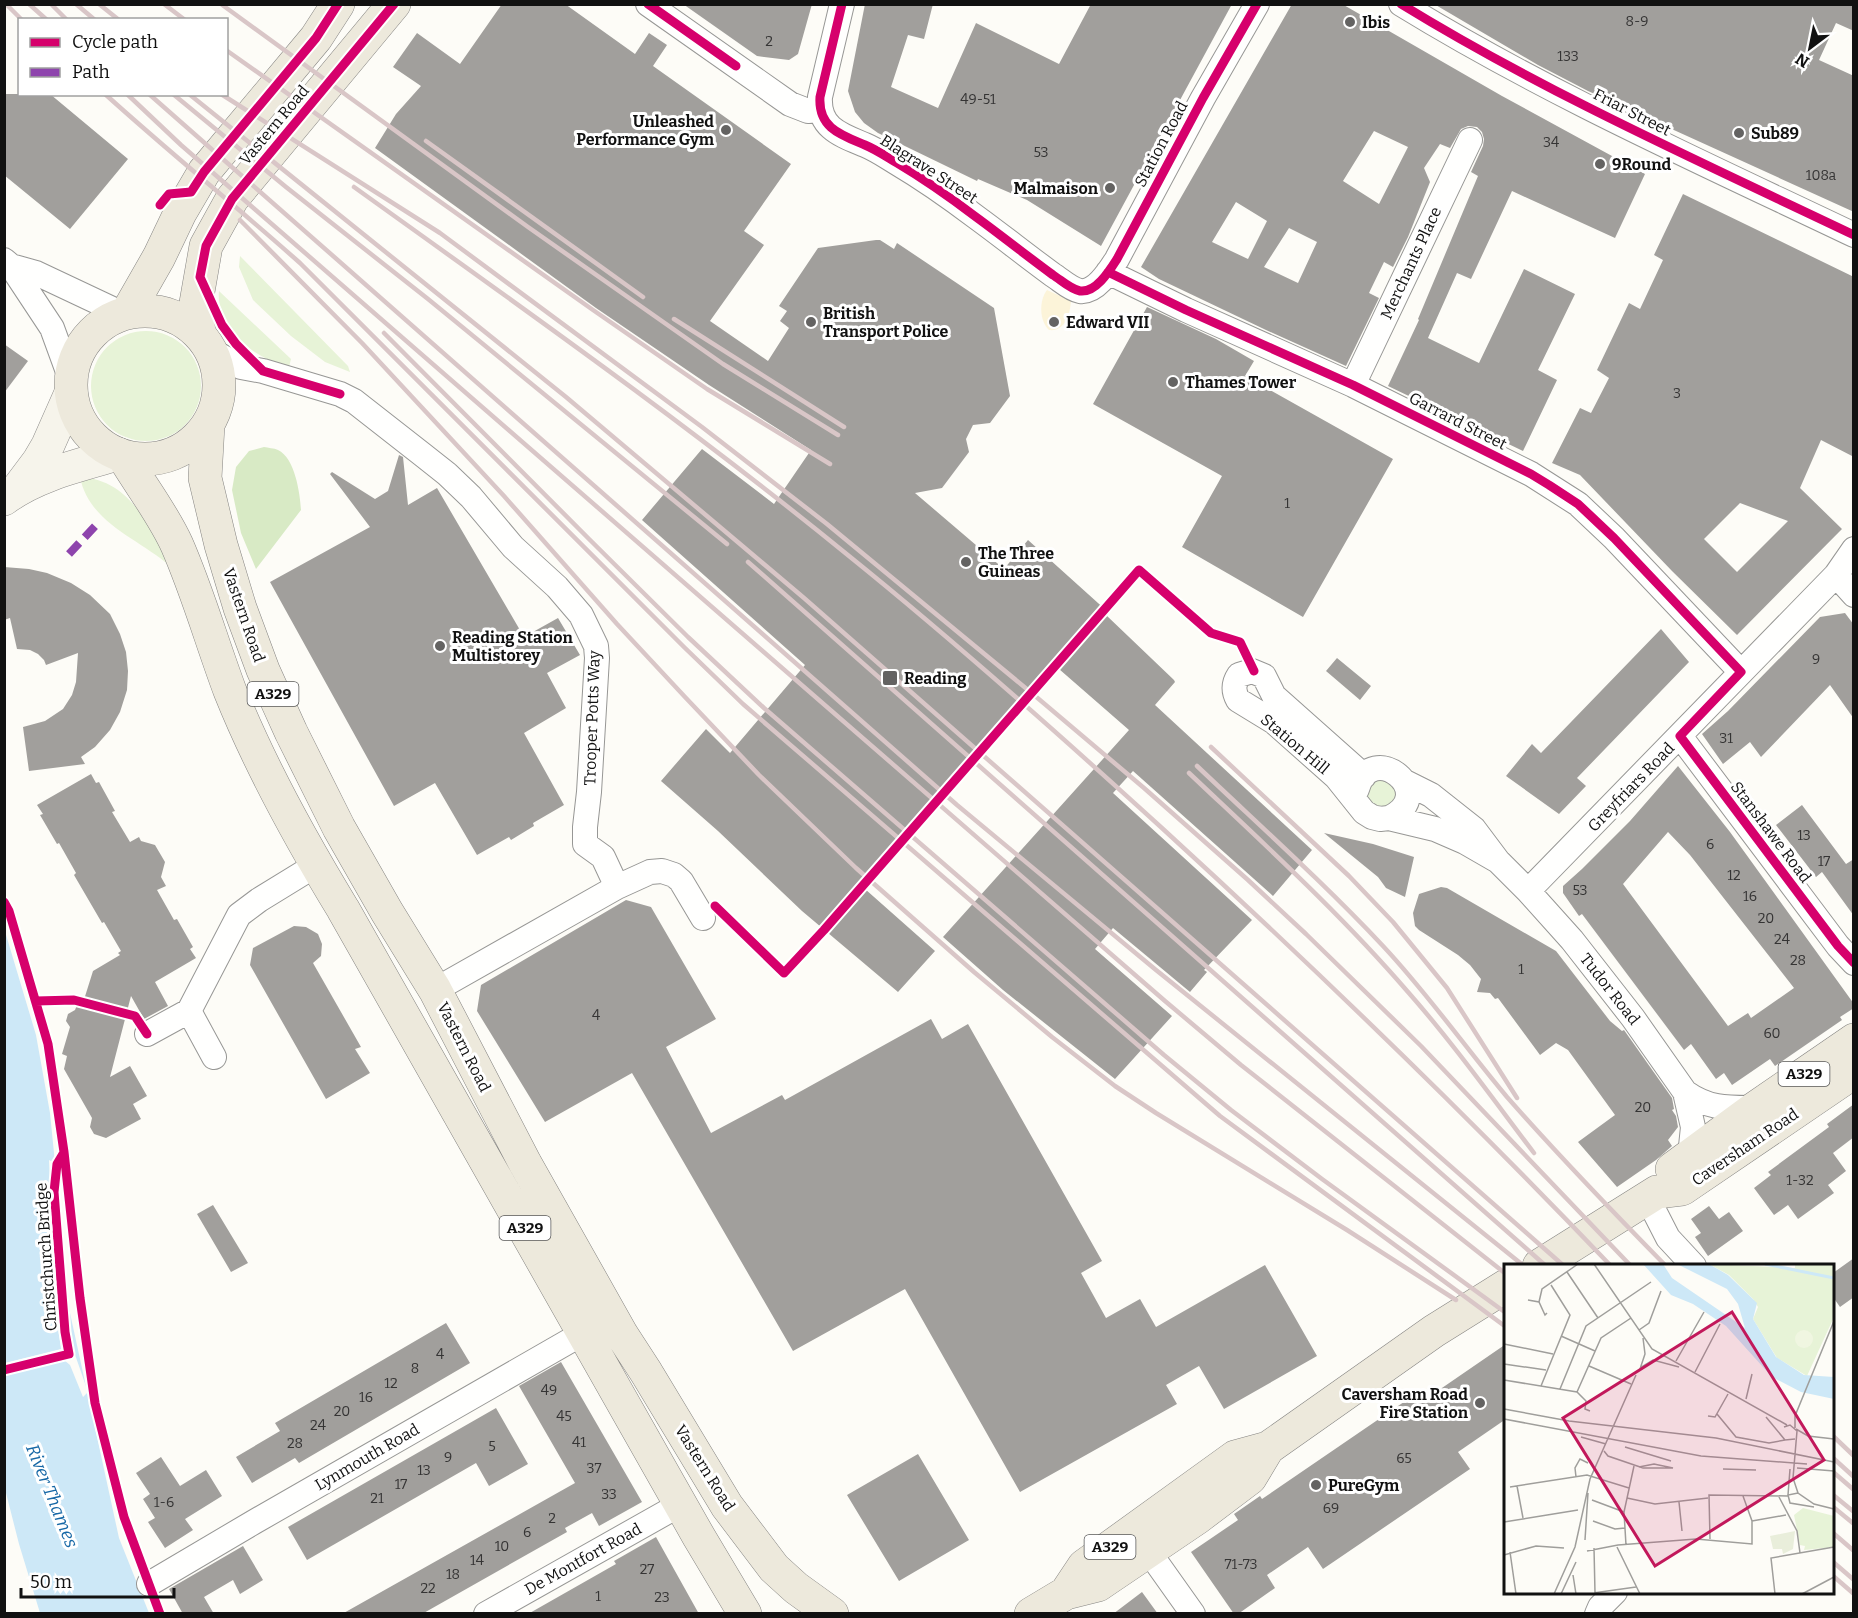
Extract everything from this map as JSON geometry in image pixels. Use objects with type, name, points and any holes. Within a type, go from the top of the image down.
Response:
[{"type":"main road","name":"Vastern Road","points":[[125,313],[159,257],[180,213],[204,172],[316,38],[338,4]]},
{"type":"main road","name":"Vastern Road","points":[[206,342],[196,303],[206,246],[219,220],[232,199],[394,4]]},
{"type":"main road","points":[[11,494],[38,462],[48,445],[71,386],[74,363],[89,336],[100,326],[125,313],[153,311],[174,316],[188,324],[206,342],[220,379],[219,401],[208,425],[194,442],[175,453],[152,459],[137,459],[120,455],[99,443],[82,424],[75,409],[71,386]]},
{"type":"main road","name":"Vastern Road","points":[[208,425],[205,478],[220,545],[240,608],[263,670],[339,828],[435,990],[525,1163],[586,1273],[727,1506],[774,1568],[796,1588],[832,1614]]},
{"type":"main road","points":[[11,494],[51,475],[120,455]]},
{"type":"main road","name":"A329","points":[[120,455],[160,512],[177,545],[231,692],[268,772],[316,865],[745,1614]]},
{"type":"main road","name":"Caversham Road","points":[[1690,1156],[1854,1040]]},
{"type":"main road","name":"Caversham Road","points":[[1542,1264],[1652,1195],[1682,1189],[1854,1072]]},
{"type":"main road","name":"A329","points":[[1652,1195],[1668,1172],[1690,1156]]},
{"type":"main road","name":"A329","points":[[1066,1593],[1084,1566],[1235,1457],[1268,1448],[1434,1330],[1504,1287]]},
{"type":"main road","name":"A329","points":[[1031,1614],[1066,1593],[1098,1585],[1197,1518],[1250,1478],[1268,1448]]},
{"type":"street","points":[[648,4],[790,104],[808,111],[820,110],[820,97],[842,4]]},
{"type":"street","name":"Station Road","points":[[1085,290],[1108,272],[1117,259],[1203,98],[1257,4]]},
{"type":"street","name":"Friar Street","points":[[1401,4],[1526,74],[1658,142],[1854,235]]},
{"type":"street","name":"Blagrave Street","points":[[820,110],[822,117],[833,130],[878,151],[904,167],[1071,288],[1085,290]]},
{"type":"street","name":"Merchants Place","points":[[1353,385],[1470,140]]},
{"type":"street","points":[[8,263],[36,273],[125,313]]},
{"type":"street","points":[[8,263],[52,328],[71,386]]},
{"type":"street","name":"Garrard Street","points":[[1108,272],[1186,310],[1353,385],[1531,474],[1578,504],[1614,538],[1741,672]]},
{"type":"street","name":"Trooper Potts Way","points":[[206,342],[241,367],[323,388],[354,401],[447,474],[471,497],[513,547],[557,587],[581,615],[596,646],[597,658],[585,844],[603,857],[616,887]]},
{"type":"street","name":"Greyfriars Road","points":[[1528,891],[1836,575],[1854,549]]},
{"type":"street","points":[[1836,575],[1854,595]]},
{"type":"street","name":"Station Hill","points":[[1497,861],[1466,842],[1425,826],[1389,818],[1380,819],[1364,812],[1336,777],[1274,722],[1238,700],[1234,687],[1239,675],[1252,670],[1264,676],[1274,696],[1364,776],[1375,769],[1392,770],[1405,782],[1431,795],[1474,829],[1497,861],[1528,891]]},
{"type":"street","name":"Stanshawe Road","points":[[1680,736],[1846,955]]},
{"type":"street","points":[[1359,804],[1357,787],[1364,776]]},
{"type":"street","points":[[1389,818],[1397,814],[1407,800],[1405,782]]},
{"type":"street","points":[[147,1034],[189,1011],[239,915],[316,865]]},
{"type":"street","points":[[435,990],[616,887],[650,872],[662,871],[681,880],[703,918]]},
{"type":"street","name":"Tudor Road","points":[[1528,891],[1572,940],[1633,1018],[1685,1092],[1694,1127],[1690,1156]]},
{"type":"street","points":[[189,1011],[214,1057]]},
{"type":"street","name":"Tudor Road","points":[[1685,1092],[1713,1107],[1755,1108]]},
{"type":"street","points":[[1652,1195],[1668,1238],[1692,1264]]},
{"type":"street","name":"Lynmouth Road","points":[[150,1584],[585,1332]]},
{"type":"street","name":"De Montfort Road","points":[[486,1614],[681,1504]]},
{"type":"street","points":[[1149,1551],[1193,1614]]},
{"type":"street","points":[[1598,1614],[1600,1606],[1614,1594]]},
{"type":"green space","points":[[240,256],[348,366],[350,372],[325,362],[291,336],[253,300],[239,267]]},
{"type":"green space","points":[[219,291],[291,359],[289,367],[272,362],[240,340],[226,322],[219,302]]},
{"type":"green space","points":[[146,331],[167,335],[185,347],[197,365],[201,386],[197,407],[185,425],[167,437],[146,441],[125,437],[107,425],[95,407],[91,386],[95,365],[107,347],[125,335]]},
{"type":"green space","points":[[264,447],[278,450],[289,460],[298,486],[301,510],[256,569],[241,533],[232,490],[236,467],[249,451]]},
{"type":"green space","points":[[80,477],[98,480],[126,496],[146,521],[170,566],[104,518],[85,493]]},
{"type":"green space","points":[[1377,777],[1395,782],[1397,801],[1381,810],[1366,799],[1367,786]]},
{"type":"sand","points":[[1047,290],[1071,301],[1066,321],[1054,330],[1049,330],[1042,316],[1043,299]]},
{"type":"water","name":"River Thames","points":[[4,928],[36,1035],[50,1113],[70,1313],[119,1538],[149,1613],[40,1613],[5,1489]]},
{"type":"pier","points":[[49,1160],[58,1165],[61,1189],[59,1232],[63,1294],[72,1346],[88,1392],[83,1397],[70,1365],[64,1360],[5,1376],[5,1363],[61,1349],[55,1306]]},
{"type":"building","points":[[502,4],[565,4],[635,54],[649,33],[667,45],[653,66],[791,164],[744,231],[764,245],[710,321],[768,361],[789,328],[780,321],[787,311],[779,306],[818,248],[880,240],[894,249],[897,243],[994,308],[1010,396],[990,423],[973,425],[966,439],[969,452],[942,488],[915,493],[1004,569],[1028,540],[1108,612],[1106,615],[1174,680],[1175,682],[1155,705],[1312,850],[1273,896],[1133,771],[1113,793],[1252,920],[1204,970],[1207,972],[1190,992],[1113,928],[1095,949],[1172,1016],[1115,1079],[1003,990],[943,937],[1129,730],[1059,669],[865,889],[935,951],[898,992],[802,911],[718,831],[661,781],[706,729],[730,753],[805,665],[642,520],[702,449],[774,504],[811,450],[709,385],[596,308],[375,148],[396,114],[421,86],[393,67],[417,33],[460,64]]},
{"type":"building","points":[[683,4],[812,4],[798,54],[789,60],[757,56]]},
{"type":"building","points":[[865,4],[933,4],[924,39],[908,35],[891,87],[938,108],[976,23],[1059,64],[1091,4],[1232,4],[1101,246],[1027,200],[978,179],[977,181],[878,133],[864,123],[855,112],[848,91]]},
{"type":"building","points":[[1292,4],[1342,4],[1502,96],[1645,174],[1615,238],[1512,191],[1471,279],[1457,273],[1428,338],[1479,363],[1524,269],[1575,294],[1538,370],[1557,380],[1523,451],[1388,386],[1419,320],[1478,176],[1471,172],[1484,139],[1477,127],[1468,126],[1461,129],[1450,148],[1440,144],[1424,168],[1430,182],[1393,267],[1384,262],[1369,293],[1379,298],[1346,366],[1159,279],[1141,267]],"holes":[[[1374,131],[1408,147],[1379,204],[1343,181]],[[1236,202],[1267,221],[1248,259],[1212,242]],[[1289,228],[1317,242],[1298,283],[1264,267]]]},
{"type":"building","points":[[1434,4],[1854,4],[1854,31],[1836,23],[1819,60],[1854,76],[1854,212],[1588,91],[1538,65]]},
{"type":"building","points":[[4,94],[52,96],[128,159],[70,229],[4,175]]},
{"type":"building","points":[[1683,194],[1854,277],[1854,457],[1821,440],[1800,488],[1842,529],[1737,635],[1580,475],[1552,463],[1580,408],[1591,413],[1609,378],[1597,370],[1629,303],[1640,309],[1663,260],[1654,255]],"holes":[[[1740,503],[1788,521],[1737,572],[1704,539]]]},
{"type":"building","points":[[1147,307],[1216,339],[1254,361],[1245,376],[1393,459],[1303,617],[1182,547],[1222,476],[1093,404]]},
{"type":"building","points":[[4,344],[28,361],[4,393]]},
{"type":"building","name":"Reading Station Multistorey","points":[[399,455],[403,457],[408,505],[437,488],[524,637],[558,618],[580,655],[547,673],[566,708],[524,733],[564,805],[533,823],[534,826],[511,840],[509,837],[477,855],[435,783],[394,806],[270,582],[370,527],[330,474],[332,472],[375,499],[388,491]]},
{"type":"building","points":[[4,567],[47,573],[71,583],[90,595],[110,614],[120,634],[126,652],[127,690],[120,712],[110,730],[95,747],[81,757],[85,764],[29,771],[23,727],[45,721],[63,709],[72,695],[76,682],[78,653],[46,665],[38,654],[30,650],[17,649],[10,618],[4,620]]},
{"type":"building","points":[[1845,613],[1854,625],[1854,719],[1830,685],[1761,757],[1750,742],[1723,764],[1702,734],[1728,711],[1820,617]]},
{"type":"building","points":[[1661,629],[1689,662],[1577,778],[1586,786],[1559,814],[1506,776],[1532,744],[1541,753]]},
{"type":"building","points":[[1337,658],[1371,686],[1360,700],[1326,671]]},
{"type":"building","points":[[1678,766],[1730,832],[1854,1004],[1854,1008],[1840,1017],[1842,1020],[1775,1066],[1770,1059],[1732,1085],[1724,1073],[1716,1079],[1691,1044],[1684,1050],[1582,914],[1579,916],[1563,893],[1563,886],[1630,821]],"holes":[[[1668,832],[1690,855],[1794,988],[1751,1018],[1748,1013],[1728,1026],[1623,884]]]},
{"type":"building","points":[[91,774],[96,783],[99,782],[115,811],[112,812],[130,842],[139,837],[141,841],[155,845],[165,862],[161,877],[166,886],[157,890],[174,920],[177,919],[193,947],[190,949],[196,958],[155,982],[168,1006],[144,1019],[131,996],[110,1077],[130,1066],[147,1096],[133,1104],[141,1119],[106,1138],[94,1134],[90,1127],[92,1118],[64,1069],[67,1056],[62,1054],[70,1027],[66,1021],[68,1014],[75,1010],[77,1005],[82,1006],[93,971],[120,955],[118,953],[121,951],[74,875],[76,873],[40,815],[43,814],[37,805]]},
{"type":"building","points":[[1802,805],[1846,864],[1854,859],[1854,916],[1822,872],[1816,877],[1776,825]]},
{"type":"building","points":[[1324,833],[1373,844],[1414,857],[1405,897],[1386,888],[1378,877]]},
{"type":"building","points":[[1441,887],[1447,888],[1556,951],[1610,1021],[1622,1031],[1624,1030],[1672,1098],[1674,1109],[1672,1110],[1678,1127],[1668,1140],[1672,1146],[1617,1187],[1578,1142],[1615,1115],[1568,1050],[1556,1043],[1540,1055],[1498,998],[1495,999],[1490,993],[1477,992],[1481,979],[1470,965],[1415,926],[1413,913],[1419,894]]},
{"type":"building","points":[[626,900],[651,907],[716,1019],[666,1047],[711,1133],[782,1095],[785,1100],[931,1019],[942,1039],[968,1024],[1102,1261],[1081,1273],[1106,1318],[1140,1299],[1156,1327],[1265,1265],[1317,1356],[1224,1409],[1199,1366],[1166,1385],[1177,1404],[1020,1492],[905,1289],[793,1351],[632,1073],[545,1122],[477,1011],[481,985]]},
{"type":"building","points":[[294,926],[306,927],[318,934],[322,944],[321,956],[313,963],[361,1047],[355,1049],[370,1073],[326,1099],[250,965],[253,948]]},
{"type":"building","points":[[1854,1104],[1854,1137],[1833,1153],[1846,1171],[1828,1185],[1834,1193],[1798,1219],[1788,1205],[1774,1215],[1754,1188],[1771,1175],[1768,1172],[1829,1127],[1827,1124]]},
{"type":"building","points":[[213,1205],[248,1263],[231,1272],[197,1214]]},
{"type":"building","points":[[1709,1206],[1719,1219],[1729,1212],[1743,1231],[1708,1256],[1695,1237],[1701,1233],[1691,1219]]},
{"type":"building","points":[[1854,1258],[1854,1297],[1840,1307],[1834,1298],[1834,1272]]},
{"type":"building","points":[[446,1323],[470,1363],[299,1463],[295,1458],[252,1483],[236,1457],[280,1431],[275,1423]]},
{"type":"building","points":[[1504,1345],[1504,1420],[1458,1452],[1470,1469],[1323,1569],[1308,1547],[1267,1575],[1275,1588],[1238,1614],[1234,1614],[1191,1552],[1238,1520],[1234,1514],[1260,1496],[1262,1499],[1417,1393],[1423,1401]]},
{"type":"building","points":[[561,1362],[642,1502],[599,1526],[592,1513],[565,1528],[567,1532],[422,1614],[342,1614],[575,1483],[519,1386]]},
{"type":"building","points":[[496,1408],[528,1464],[489,1486],[476,1463],[307,1560],[288,1527]]},
{"type":"building","points":[[918,1454],[969,1540],[899,1581],[847,1495]]},
{"type":"building","points":[[161,1457],[180,1486],[206,1470],[222,1496],[185,1519],[193,1530],[165,1548],[148,1522],[155,1518],[143,1499],[150,1494],[136,1473]]},
{"type":"building","points":[[656,1537],[699,1614],[528,1614],[616,1564],[614,1561]]},
{"type":"building","points":[[243,1546],[263,1580],[240,1594],[233,1580],[204,1597],[214,1614],[183,1614],[169,1589]]},
{"type":"building","points":[[1142,1592],[1158,1614],[1113,1614]]},
{"type":"railway","points":[[6,4],[20,18]]},
{"type":"railway","points":[[29,4],[45,18]]},
{"type":"railway","points":[[51,4],[65,18]]},
{"type":"railway","points":[[76,4],[93,18]]},
{"type":"railway","points":[[99,4],[116,18]]},
{"type":"railway","points":[[164,4],[182,18]]},
{"type":"railway","points":[[221,4],[528,227],[723,364],[838,435]]},
{"type":"railway","points":[[228,51],[707,389],[830,464]]},
{"type":"railway","points":[[107,96],[300,263],[743,704],[1220,1116],[1504,1326]]},
{"type":"railway","points":[[129,96],[181,145],[1165,1001],[1241,1065],[1504,1272]]},
{"type":"railway","points":[[151,96],[957,805],[1156,970],[1522,1264]]},
{"type":"railway","points":[[175,96],[727,544]]},
{"type":"railway","points":[[191,96],[566,397],[804,598],[1562,1264]]},
{"type":"railway","points":[[224,96],[440,233],[702,427],[827,524],[1034,695],[1144,788],[1306,934],[1421,1046],[1629,1264]]},
{"type":"railway","points":[[426,141],[643,297]]},
{"type":"railway","points":[[354,187],[728,460],[849,556],[969,656],[1163,829],[1334,989],[1447,1099],[1609,1264]]},
{"type":"railway","points":[[240,220],[362,343],[504,496],[617,624],[759,775],[856,868],[974,972],[1115,1086],[1456,1300]]},
{"type":"railway","points":[[674,319],[844,427]]},
{"type":"railway","points":[[384,333],[688,637],[764,708],[1164,1055],[1231,1110],[1504,1312]]},
{"type":"railway","points":[[748,562],[1544,1264]]},
{"type":"railway","points":[[1211,747],[1349,876],[1393,922],[1447,988],[1517,1098]]},
{"type":"railway","points":[[1197,766],[1315,877],[1383,946],[1507,1097],[1585,1183],[1664,1264]]},
{"type":"railway","points":[[1189,773],[1302,880],[1382,963],[1425,1011],[1534,1153]]},
{"type":"railway","points":[[1834,1437],[1854,1456]]},
{"type":"railway","points":[[1834,1459],[1854,1477]]},
{"type":"railway","points":[[1834,1473],[1854,1490]]},
{"type":"railway","points":[[1834,1496],[1854,1512]]},
{"type":"railway","points":[[1834,1508],[1854,1524]]},
{"type":"railway","points":[[1834,1534],[1854,1551]]},
{"type":"railway","points":[[1834,1563],[1854,1580]]},
{"type":"railway","points":[[1834,1577],[1854,1594]]},
{"type":"marked path","points":[[69,554],[98,523]]},
{"type":"cycle path","points":[[160,205],[169,194],[191,192],[204,172],[316,38],[338,4]]},
{"type":"cycle path","points":[[340,394],[263,371],[236,344],[222,325],[200,277],[206,246],[232,199],[394,4]]},
{"type":"cycle path","points":[[648,4],[736,66]]},
{"type":"cycle path","points":[[842,4],[820,97],[820,108],[827,123],[840,134],[878,151],[927,182],[1066,284],[1080,291],[1086,291],[1097,285],[1117,259],[1203,98],[1257,4]]},
{"type":"cycle path","points":[[1401,4],[1568,97],[1854,235]]},
{"type":"cycle path","points":[[1108,272],[1186,310],[1353,385],[1531,474],[1578,504],[1614,538],[1741,672],[1680,736],[1838,946],[1854,963]]},
{"type":"cycle path","points":[[715,906],[784,973],[1139,570],[1211,633],[1240,642],[1254,671]]},
{"type":"cycle path","points":[[4,902],[9,911],[48,1044],[64,1152],[80,1298],[95,1403],[124,1517],[160,1614]]},
{"type":"cycle path","points":[[36,1001],[74,1000],[135,1016],[147,1034]]},
{"type":"cycle path","name":"Christchurch Bridge","points":[[4,1370],[69,1354],[65,1332],[54,1192],[57,1164],[63,1154]]},
{"type":"place","name":"Ibis","points":[[1350,22]]},
{"type":"place","name":"Unleashed Performance Gym","points":[[726,130]]},
{"type":"place","name":"Sub89","points":[[1739,133]]},
{"type":"place","name":"9Round","points":[[1600,164]]},
{"type":"place","name":"Malmaison","points":[[1110,188]]},
{"type":"place","name":"British Transport Police","points":[[811,322]]},
{"type":"place","name":"Edward VII","points":[[1054,322]]},
{"type":"place","name":"Thames Tower","points":[[1173,382]]},
{"type":"place","name":"The Three Guineas","points":[[966,562]]},
{"type":"place","name":"Reading Station Multistorey","points":[[440,646]]},
{"type":"place","name":"Reading","points":[[890,678]]},
{"type":"place","name":"Caversham Road Fire Station","points":[[1480,1403]]},
{"type":"place","name":"PureGym","points":[[1316,1485]]}]
